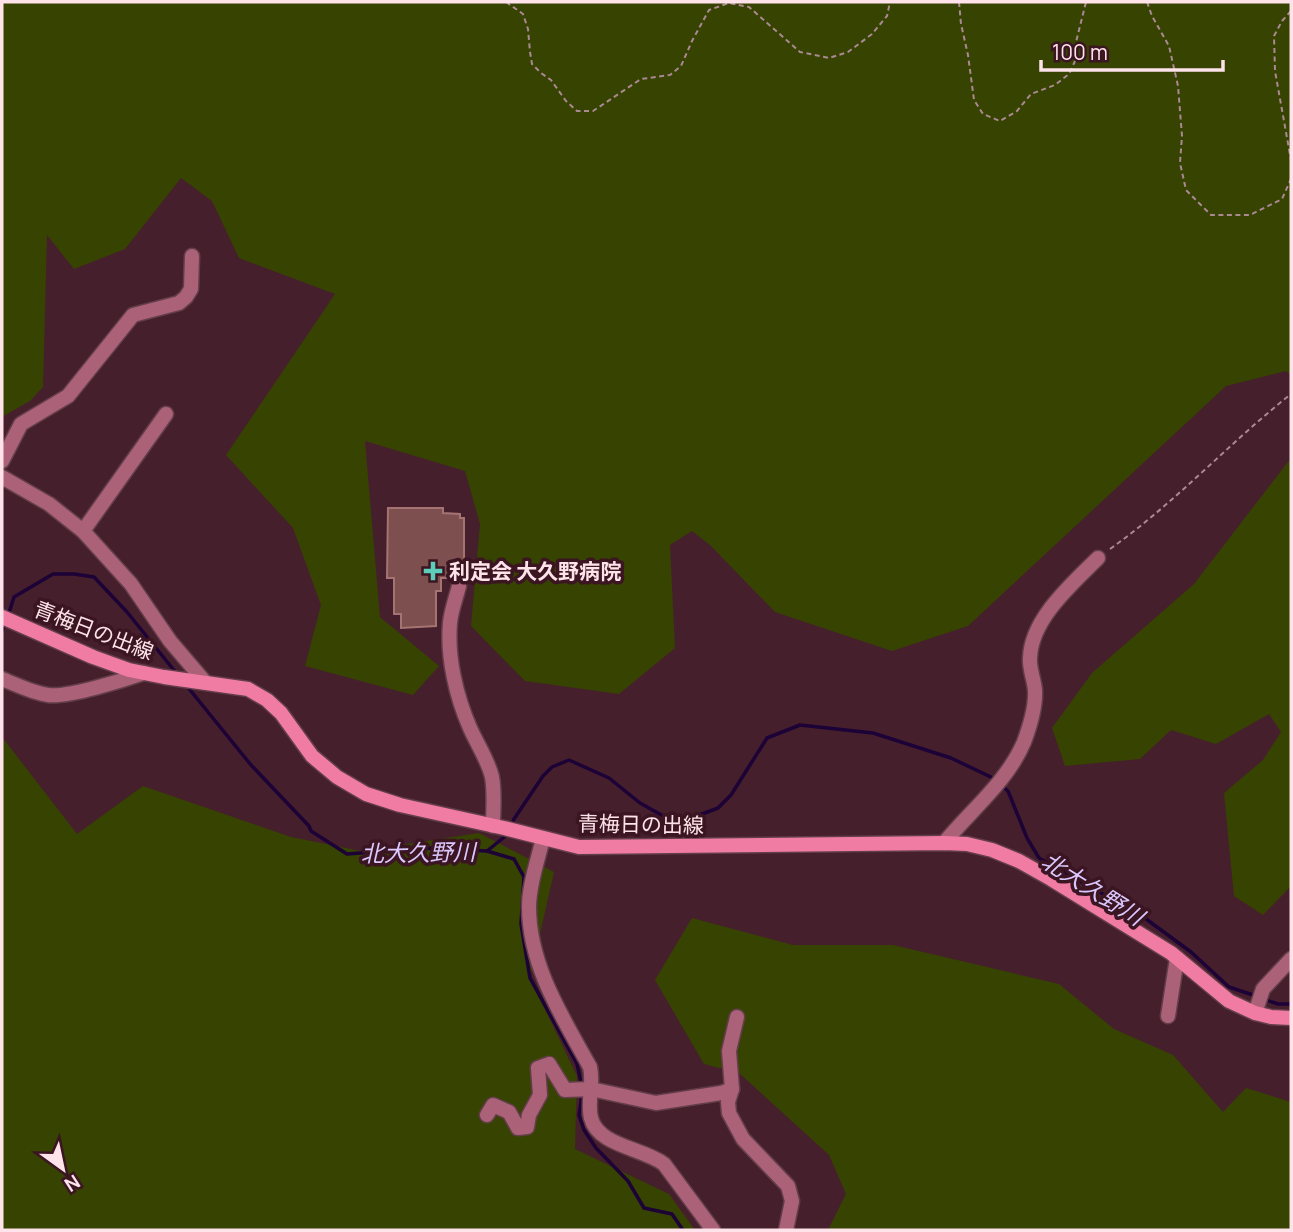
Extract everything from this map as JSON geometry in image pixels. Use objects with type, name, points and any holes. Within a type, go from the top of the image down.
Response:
[{"type":"main road","name":"青梅日の出線","points":[[8,619],[129,670],[248,689],[267,699],[281,713],[312,756],[337,777],[366,794],[400,805],[579,847],[944,843],[967,844],[992,850],[1019,861],[1062,885],[1171,953],[1229,1001],[1256,1009],[1271,1017],[1291,1018]]},
{"type":"street","points":[[2,461],[21,424],[68,396],[133,315],[179,303],[186,297],[191,289],[192,256]]},
{"type":"street","points":[[83,531],[166,415]]},
{"type":"street","points":[[2,477],[49,504],[83,531],[131,584],[199,681]]},
{"type":"street","points":[[944,843],[1004,776],[1023,743],[1034,708],[1035,691],[1030,660],[1033,637],[1068,588],[1098,558]]},
{"type":"street","points":[[459,586],[450,620],[449,646],[465,718],[486,760],[505,828]]},
{"type":"street","points":[[2,679],[50,696],[69,694],[144,673]]},
{"type":"street","points":[[543,838],[529,905],[533,942],[551,994],[590,1068],[591,1117],[597,1131],[619,1145],[654,1157],[664,1164],[713,1230]]},
{"type":"street","points":[[1168,1016],[1177,958]]},
{"type":"street","points":[[1256,1009],[1263,989],[1291,959]]},
{"type":"street","points":[[737,1017],[729,1051],[732,1089],[728,1102],[729,1113],[743,1139],[788,1186],[792,1201],[786,1230]]},
{"type":"street","points":[[487,1115],[493,1105],[509,1112],[518,1128],[527,1127],[529,1115],[540,1095],[538,1068],[549,1064],[565,1090],[592,1088],[656,1103],[722,1093],[732,1089]]},
{"type":"path","points":[[506,2],[523,15],[528,29],[532,64],[551,80],[566,102],[577,111],[593,111],[641,79],[670,75],[681,66],[709,10],[729,3],[749,7],[800,52],[829,58],[848,52],[872,34],[887,16],[890,2]]},
{"type":"path","points":[[960,2],[961,24],[974,100],[983,114],[1000,121],[1017,111],[1031,94],[1055,85],[1069,74],[1076,59],[1075,46],[1086,2]]},
{"type":"path","points":[[1147,2],[1169,46],[1175,73],[1182,136],[1180,163],[1186,190],[1211,215],[1250,215],[1282,199],[1291,179]]},
{"type":"path","points":[[1291,11],[1282,21],[1275,36],[1275,71],[1291,160]]},
{"type":"path","points":[[1098,558],[1144,526],[1291,394]]},
{"type":"green space","points":[[2,2],[1291,2],[1291,375],[1286,371],[1226,386],[968,626],[892,651],[775,612],[710,545],[692,531],[670,545],[675,648],[619,694],[525,681],[471,626],[480,524],[465,471],[365,441],[380,617],[439,666],[413,695],[305,666],[321,605],[293,528],[226,455],[335,294],[239,258],[212,201],[181,178],[125,249],[74,269],[47,235],[43,387],[30,401],[2,417]]},
{"type":"green space","points":[[1291,458],[1291,886],[1263,915],[1234,896],[1224,793],[1263,760],[1281,732],[1269,714],[1216,744],[1171,730],[1140,759],[1065,766],[1052,728],[1092,673],[1194,584]]},
{"type":"green space","points":[[2,737],[77,834],[143,786],[291,837],[361,851],[479,833],[554,872],[530,978],[577,1076],[575,1149],[669,1194],[695,1230],[2,1230]]},
{"type":"green space","points":[[692,918],[793,945],[893,945],[1059,984],[1114,1029],[1173,1055],[1223,1112],[1246,1088],[1291,1102],[1291,1230],[828,1230],[846,1194],[829,1155],[739,1073],[704,1064],[655,980]]},
{"type":"building","points":[[388,508],[443,508],[443,513],[460,514],[460,518],[464,518],[464,569],[458,569],[458,577],[441,578],[441,591],[436,591],[436,626],[401,628],[401,614],[394,614],[394,578],[387,578]]},
{"type":"waterway","name":"北大久野川","points":[[8,616],[14,597],[53,574],[94,577],[127,612],[177,674]]},
{"type":"waterway","name":"北大久野川","points":[[2,631],[5,623]]},
{"type":"waterway","name":"北大久野川","points":[[186,685],[251,765],[311,831],[347,854],[427,848],[487,851],[508,834]]},
{"type":"waterway","name":"北大久野川","points":[[511,826],[543,776],[552,767],[569,760],[609,778],[640,803],[665,817],[689,819],[718,808],[731,795],[767,738],[800,725],[873,733],[951,758],[995,779]]},
{"type":"waterway","name":"北大久野川","points":[[1001,785],[1008,791],[1027,838],[1039,858],[1142,916],[1191,952],[1229,987],[1256,996]]},
{"type":"waterway","points":[[487,851],[514,859],[524,877],[521,924],[530,978],[577,1064],[582,1087]]},
{"type":"waterway","name":"北大久野川","points":[[1263,999],[1278,1004],[1291,1004]]},
{"type":"waterway","points":[[582,1095],[579,1115],[584,1130],[596,1148],[628,1181],[644,1208],[672,1214],[683,1230]]},
{"type":"place","name":"利定会 大久野病院","points":[[433,571]]}]
